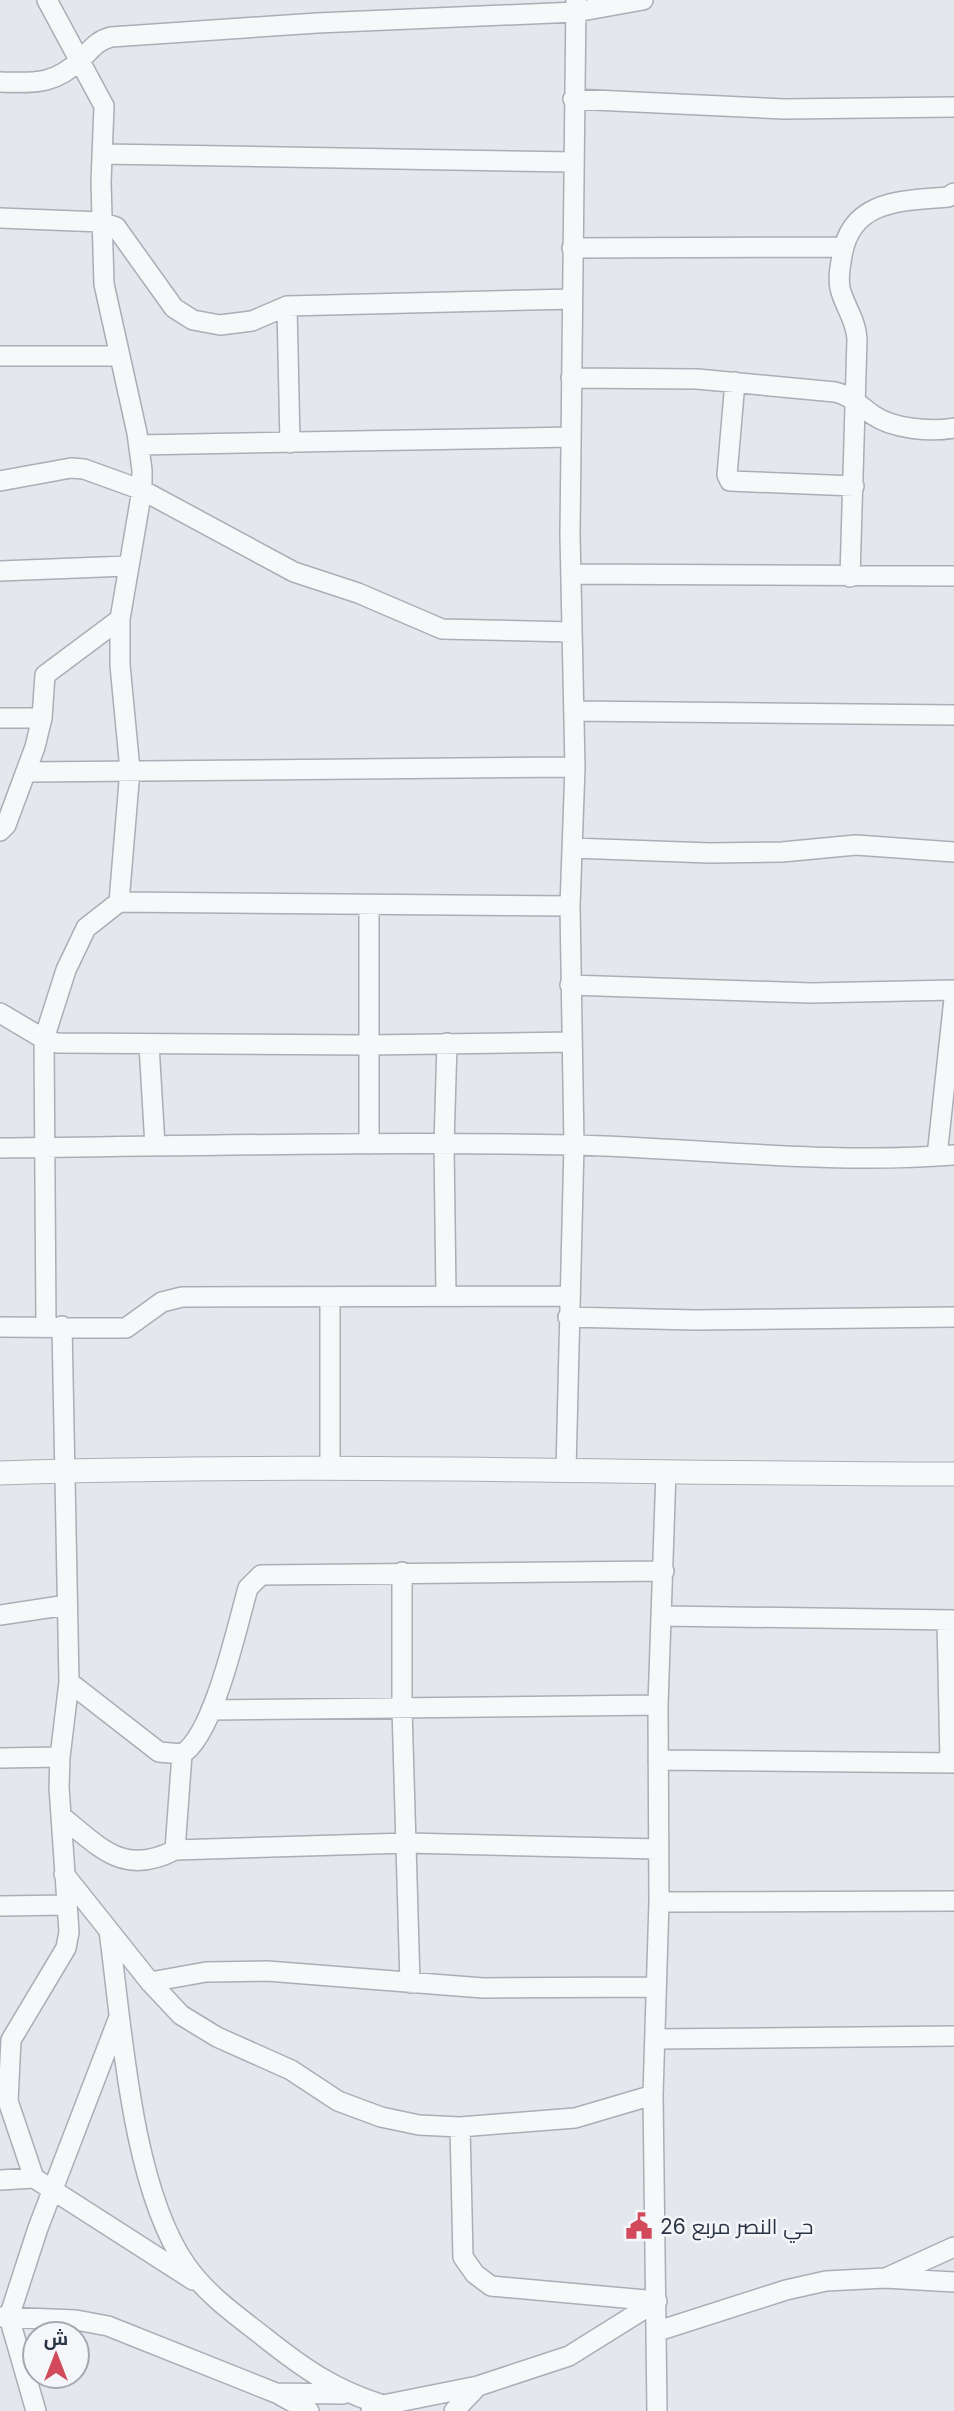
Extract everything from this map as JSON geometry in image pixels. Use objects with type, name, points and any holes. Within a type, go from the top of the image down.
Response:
[{"type":"street","points":[[47,0],[104,106],[104,284],[139,445],[142,490],[120,619],[120,665],[130,770],[119,902]]},
{"type":"street","points":[[0,82],[45,83],[81,60],[93,45],[111,37],[643,0]]},
{"type":"street","points":[[566,1469],[568,1296],[574,1145],[570,1041],[570,906],[575,767],[571,378],[576,6]]},
{"type":"street","points":[[573,99],[785,109],[954,107]]},
{"type":"street","points":[[103,154],[573,162]]},
{"type":"street","points":[[850,577],[857,330],[840,286],[844,247],[851,227],[877,208],[896,202],[948,197],[954,193]]},
{"type":"street","points":[[0,218],[102,222],[121,231],[174,308],[192,320],[220,325],[253,321],[287,306],[572,299]]},
{"type":"street","points":[[572,248],[844,247]]},
{"type":"street","points":[[287,306],[289,443]]},
{"type":"street","points":[[0,356],[118,356]]},
{"type":"street","points":[[571,378],[735,382],[835,392],[855,401],[882,420],[921,429],[954,429]]},
{"type":"street","points":[[735,382],[727,475],[730,481],[854,486]]},
{"type":"street","points":[[139,445],[571,437]]},
{"type":"street","points":[[0,481],[71,468],[84,469],[142,490],[294,572],[358,593],[442,629],[572,632]]},
{"type":"street","points":[[0,571],[127,566]]},
{"type":"street","points":[[571,574],[954,576]]},
{"type":"street","points":[[0,831],[6,825],[28,772],[42,718],[48,672],[120,619]]},
{"type":"street","points":[[574,711],[954,715]]},
{"type":"street","points":[[0,718],[42,718]]},
{"type":"street","points":[[28,772],[575,767]]},
{"type":"street","points":[[572,848],[746,853],[856,845],[954,852]]},
{"type":"street","points":[[570,906],[119,902],[86,928],[66,970],[44,1039],[54,1326],[66,1471],[69,1682],[60,1756],[67,1905],[66,1948],[5,2040],[8,2101],[34,2178],[145,2252],[203,2286],[306,2370],[377,2408],[478,2386],[569,2356],[657,2301]]},
{"type":"street","points":[[369,906],[369,1144]]},
{"type":"street","points":[[570,985],[811,993],[954,990]]},
{"type":"street","points":[[0,1148],[444,1144],[574,1145],[851,1157],[946,1155],[954,999]]},
{"type":"street","points":[[0,1013],[44,1039],[57,1043],[369,1045],[570,1041]]},
{"type":"street","points":[[446,1295],[444,1144],[447,1043]]},
{"type":"street","points":[[149,1045],[155,1146]]},
{"type":"street","points":[[0,1327],[126,1328],[162,1302],[182,1297],[568,1296]]},
{"type":"street","points":[[330,1298],[330,1466]]},
{"type":"street","points":[[568,1317],[695,1320],[954,1317]]},
{"type":"street","points":[[0,1473],[330,1466],[954,1474]]},
{"type":"street","points":[[657,2411],[653,2095],[659,1902],[658,1705],[666,1471]]},
{"type":"street","points":[[69,1682],[159,1752],[183,1754],[198,1742],[211,1710],[248,1588],[255,1578],[269,1574],[664,1571]]},
{"type":"street","points":[[402,1572],[402,1708],[410,1983]]},
{"type":"street","points":[[0,1615],[67,1605]]},
{"type":"street","points":[[657,1760],[952,1763],[951,1620],[663,1616]]},
{"type":"street","points":[[211,1710],[658,1705]]},
{"type":"street","points":[[175,1850],[183,1754]]},
{"type":"street","points":[[0,1758],[60,1756]]},
{"type":"street","points":[[61,1816],[108,1853],[124,1861],[142,1862],[175,1850],[407,1843],[658,1849]]},
{"type":"street","points":[[64,1874],[150,1982],[181,2015],[217,2037],[291,2070],[338,2101],[394,2120],[419,2125],[460,2127],[575,2118],[653,2095]]},
{"type":"street","points":[[659,1902],[954,1901]]},
{"type":"street","points":[[0,1906],[67,1905]]},
{"type":"street","points":[[109,1930],[138,2134],[150,2179],[174,2245],[203,2286]]},
{"type":"street","points":[[150,1982],[206,1972],[267,1971],[495,1989],[656,1987]]},
{"type":"street","points":[[36,2411],[5,2317],[120,2012]]},
{"type":"street","points":[[655,2039],[954,2036]]},
{"type":"street","points":[[460,2127],[463,2257],[475,2274],[491,2286],[657,2301]]},
{"type":"street","points":[[0,2180],[34,2178]]},
{"type":"street","points":[[885,2278],[954,2247]]},
{"type":"street","points":[[658,2331],[786,2290],[826,2281],[885,2278],[954,2282]]},
{"type":"street","points":[[5,2317],[76,2320],[108,2326],[185,2359],[276,2393],[309,2411]]},
{"type":"street","points":[[454,2411],[478,2386]]},
{"type":"street","points":[[276,2393],[347,2394]]},
{"type":"place","name":"حي النصر مربع 26","points":[[639,2226]]}]
